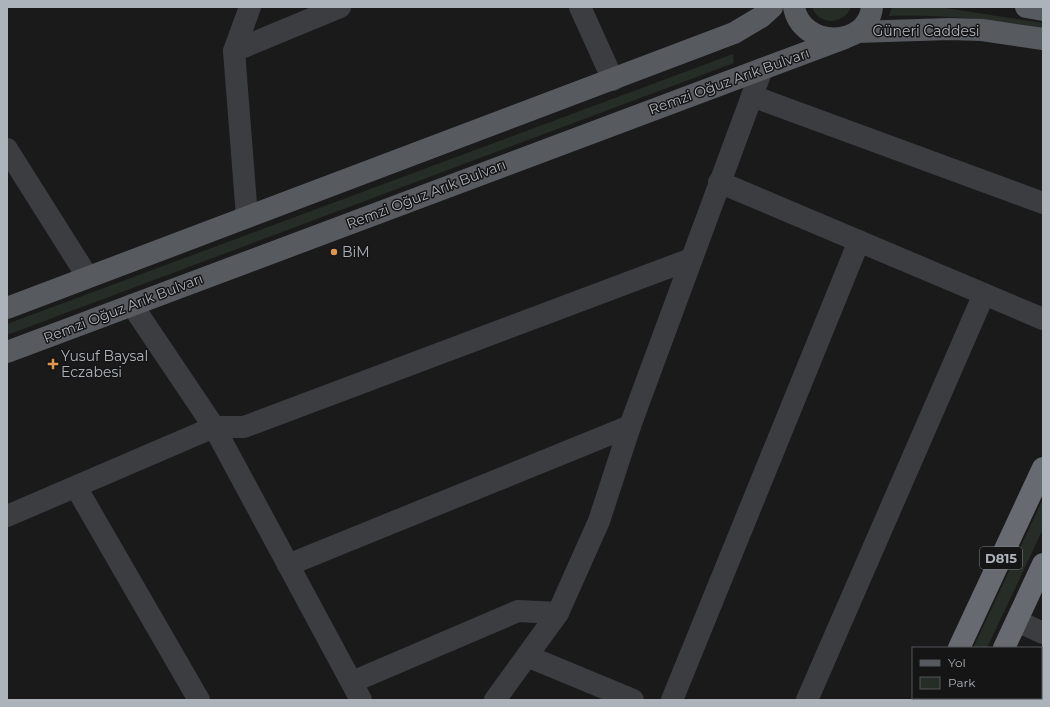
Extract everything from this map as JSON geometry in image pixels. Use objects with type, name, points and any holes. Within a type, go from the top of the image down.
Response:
[{"type":"highway","name":"D815","points":[[959,647],[1043,468]]},
{"type":"highway","name":"D815","points":[[1004,647],[1043,564]]},
{"type":"main road","points":[[7,308],[87,276],[613,80],[734,33],[761,17],[772,7]]},
{"type":"main road","name":"Güneri Caddesi","points":[[794,7],[799,22],[808,32],[820,38],[833,40],[851,35],[948,29],[982,30],[1043,39]]},
{"type":"main road","name":"Güneri Caddesi","points":[[851,35],[866,22],[872,7]]},
{"type":"main road","points":[[1026,7],[1043,10]]},
{"type":"main road","name":"Remzi Oğuz Arık Bulvarı","points":[[7,352],[851,35]]},
{"type":"street","points":[[247,216],[234,51],[250,7]]},
{"type":"street","points":[[234,51],[340,7]]},
{"type":"street","points":[[580,7],[613,80]]},
{"type":"street","points":[[495,700],[558,613],[599,521],[630,426],[762,69]]},
{"type":"street","points":[[752,96],[1043,204]]},
{"type":"street","points":[[7,149],[87,276]]},
{"type":"street","points":[[719,182],[1043,319]]},
{"type":"street","points":[[672,700],[859,241]]},
{"type":"street","points":[[7,516],[214,427],[244,428],[691,259]]},
{"type":"street","points":[[807,700],[984,294]]},
{"type":"street","points":[[132,305],[214,427],[356,691],[518,611],[558,613]]},
{"type":"street","points":[[288,565],[630,426]]},
{"type":"street","points":[[76,487],[199,700]]},
{"type":"street","points":[[1017,621],[1043,633]]},
{"type":"street","points":[[527,656],[633,700]]},
{"type":"green space","points":[[812,7],[851,7],[848,13],[843,17],[831,21],[820,18]]},
{"type":"green space","points":[[892,7],[939,7],[1043,23],[1043,29],[966,18],[889,16]]},
{"type":"green space","points":[[733,54],[734,63],[7,335],[7,324]]},
{"type":"green space","points":[[1043,499],[1043,529],[987,647],[973,647]]},
{"type":"place","name":"BiM","points":[[334,252]]},
{"type":"place","name":"Yusuf Baysal Eczabesi","points":[[53,364]]}]
